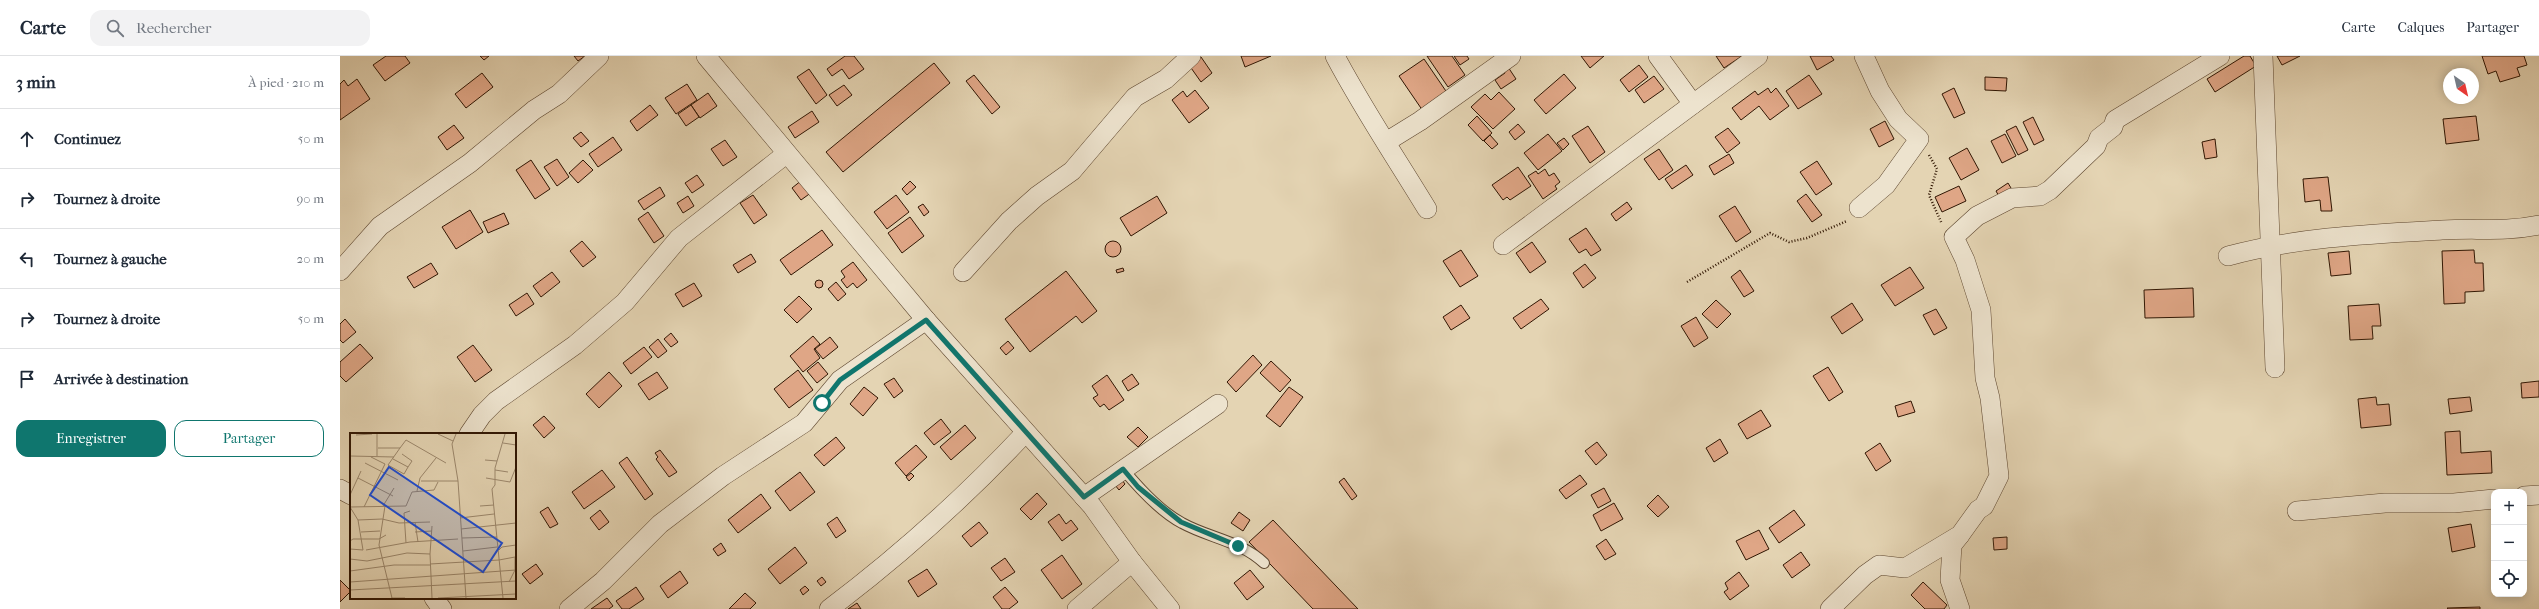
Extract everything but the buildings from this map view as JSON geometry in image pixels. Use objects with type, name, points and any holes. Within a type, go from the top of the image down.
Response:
[{"type":"street","points":[[340,271],[380,226],[451,176],[534,110],[559,94],[598,56]]},
{"type":"street","points":[[706,56],[786,154],[926,320],[1025,433],[1084,497],[1132,562],[1170,609]]},
{"type":"street","points":[[963,272],[1009,220],[1072,171],[1135,96],[1166,79],[1191,56]]},
{"type":"street","points":[[1335,56],[1353,91],[1371,117],[1377,131],[1386,142],[1427,209]]},
{"type":"street","points":[[1386,142],[1420,122],[1511,56]]},
{"type":"street","points":[[1658,56],[1693,104]]},
{"type":"street","points":[[1503,245],[1758,56]]},
{"type":"street","points":[[1859,208],[1886,185],[1919,139],[1898,119],[1880,92],[1864,56]]},
{"type":"street","points":[[1960,609],[1950,580],[1952,544],[1978,510],[1984,506],[1999,476],[1990,398],[1985,378],[1981,310],[1966,260],[1954,237],[1977,216],[2012,198],[2040,196],[2050,190],[2096,146],[2099,138],[2114,127],[2115,120],[2220,56]]},
{"type":"street","points":[[2263,56],[2275,368]]},
{"type":"street","points":[[470,433],[482,415],[496,401],[575,346],[625,302],[679,238],[786,154]]},
{"type":"street","points":[[2228,256],[2271,244],[2444,229],[2513,230],[2539,224]]},
{"type":"street","points":[[569,609],[603,581],[660,524],[723,476],[804,424],[840,380],[926,320]]},
{"type":"street","points":[[1084,497],[1218,404]]},
{"type":"street","points":[[829,609],[860,585],[990,470],[1025,433]]},
{"type":"street","points":[[340,490],[350,495]]},
{"type":"street","points":[[2527,496],[2539,495]]},
{"type":"street","points":[[2297,511],[2385,503],[2454,503],[2491,499]]},
{"type":"street","points":[[1830,609],[1865,575],[1879,566],[1905,568],[1960,535]]},
{"type":"street","points":[[1077,609],[1132,562]]},
{"type":"street","points":[[435,599],[442,609]]},
{"type":"lane","points":[[1123,469],[1138,487],[1181,522],[1253,552],[1264,563]]},
{"type":"path","points":[[1919,139],[1938,169],[1929,195],[1944,229],[1954,237]]},
{"type":"path","points":[[1687,282],[1770,233],[1789,242],[1807,238],[1853,218],[1859,208]]},
{"type":"route","points":[[822,403],[840,380],[855,369],[872,360],[926,320],[1025,433],[1084,497],[1123,469],[1138,487],[1181,522],[1238,546]]}]
